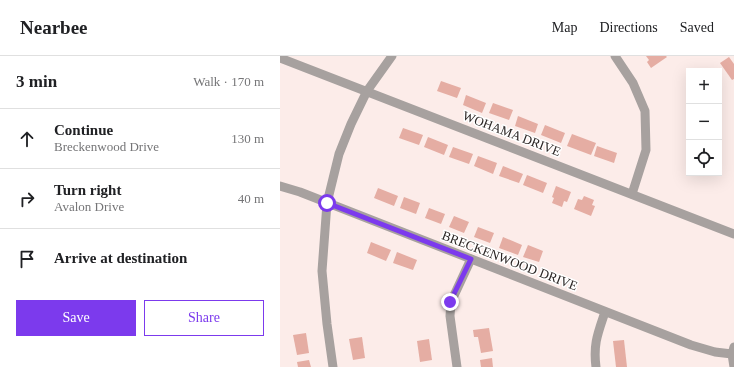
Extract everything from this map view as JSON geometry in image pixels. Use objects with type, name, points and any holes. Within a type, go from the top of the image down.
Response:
[{"type":"street","points":[[333,367],[322,271],[327,203],[339,154],[351,124],[367,91],[392,56]]},
{"type":"street","points":[[614,56],[633,83],[645,111],[646,150],[632,194]]},
{"type":"street","name":"WOHAMA DRIVE","points":[[280,58],[734,234]]},
{"type":"street","name":"BRECKENWOOD DRIVE","points":[[280,186],[300,192],[691,345],[715,352],[733,351]]},
{"type":"street","points":[[457,367],[450,316],[450,302],[471,259]]},
{"type":"street","points":[[596,367],[596,340],[605,312]]},
{"type":"street","points":[[733,351],[734,367]]},
{"type":"building","points":[[646,56],[667,57],[651,68],[647,62],[649,60]]},
{"type":"building","points":[[729,57],[734,64],[734,79],[732,80],[720,63]]},
{"type":"building","points":[[441,81],[461,88],[457,98],[437,91]]},
{"type":"building","points":[[466,95],[486,103],[482,113],[463,105]]},
{"type":"building","points":[[493,103],[513,110],[509,120],[489,113]]},
{"type":"building","points":[[518,116],[538,124],[535,133],[515,126]]},
{"type":"building","points":[[545,125],[565,133],[561,143],[541,135]]},
{"type":"building","points":[[403,128],[423,135],[419,145],[399,138]]},
{"type":"building","points":[[572,134],[596,143],[591,155],[567,146]]},
{"type":"building","points":[[428,137],[448,145],[444,155],[424,147]]},
{"type":"building","points":[[597,146],[617,153],[614,163],[594,156]]},
{"type":"building","points":[[453,147],[473,154],[469,164],[449,157]]},
{"type":"building","points":[[478,156],[497,163],[493,174],[474,166]]},
{"type":"building","points":[[503,166],[523,174],[519,183],[499,176]]},
{"type":"building","points":[[527,175],[547,183],[543,193],[523,185]]},
{"type":"building","points":[[556,186],[571,192],[567,202],[564,201],[562,207],[552,203],[554,198],[552,197]]},
{"type":"building","points":[[378,188],[398,196],[394,206],[374,198]]},
{"type":"building","points":[[584,196],[594,200],[592,205],[595,206],[591,216],[574,209],[578,199],[582,200]]},
{"type":"building","points":[[404,197],[420,203],[416,214],[400,208]]},
{"type":"building","points":[[429,208],[445,214],[441,224],[425,218]]},
{"type":"building","points":[[454,216],[469,222],[464,233],[449,227]]},
{"type":"building","points":[[478,227],[494,233],[490,243],[474,237]]},
{"type":"building","points":[[503,237],[522,245],[518,255],[499,248]]},
{"type":"building","points":[[371,242],[391,250],[386,261],[367,253]]},
{"type":"building","points":[[528,245],[543,251],[539,262],[523,257]]},
{"type":"building","points":[[397,252],[417,260],[413,270],[393,263]]},
{"type":"building","points":[[489,328],[493,351],[481,353],[478,337],[474,337],[473,330]]},
{"type":"building","points":[[306,333],[309,353],[297,355],[293,335]]},
{"type":"building","points":[[362,337],[365,358],[353,360],[349,339]]},
{"type":"building","points":[[429,339],[432,360],[420,362],[417,341]]},
{"type":"building","points":[[624,340],[627,367],[616,367],[613,341]]},
{"type":"building","points":[[492,358],[493,367],[481,367],[480,360]]},
{"type":"building","points":[[309,360],[311,367],[298,367],[297,362]]},
{"type":"route","points":[[327,203],[471,259],[450,302]]}]
